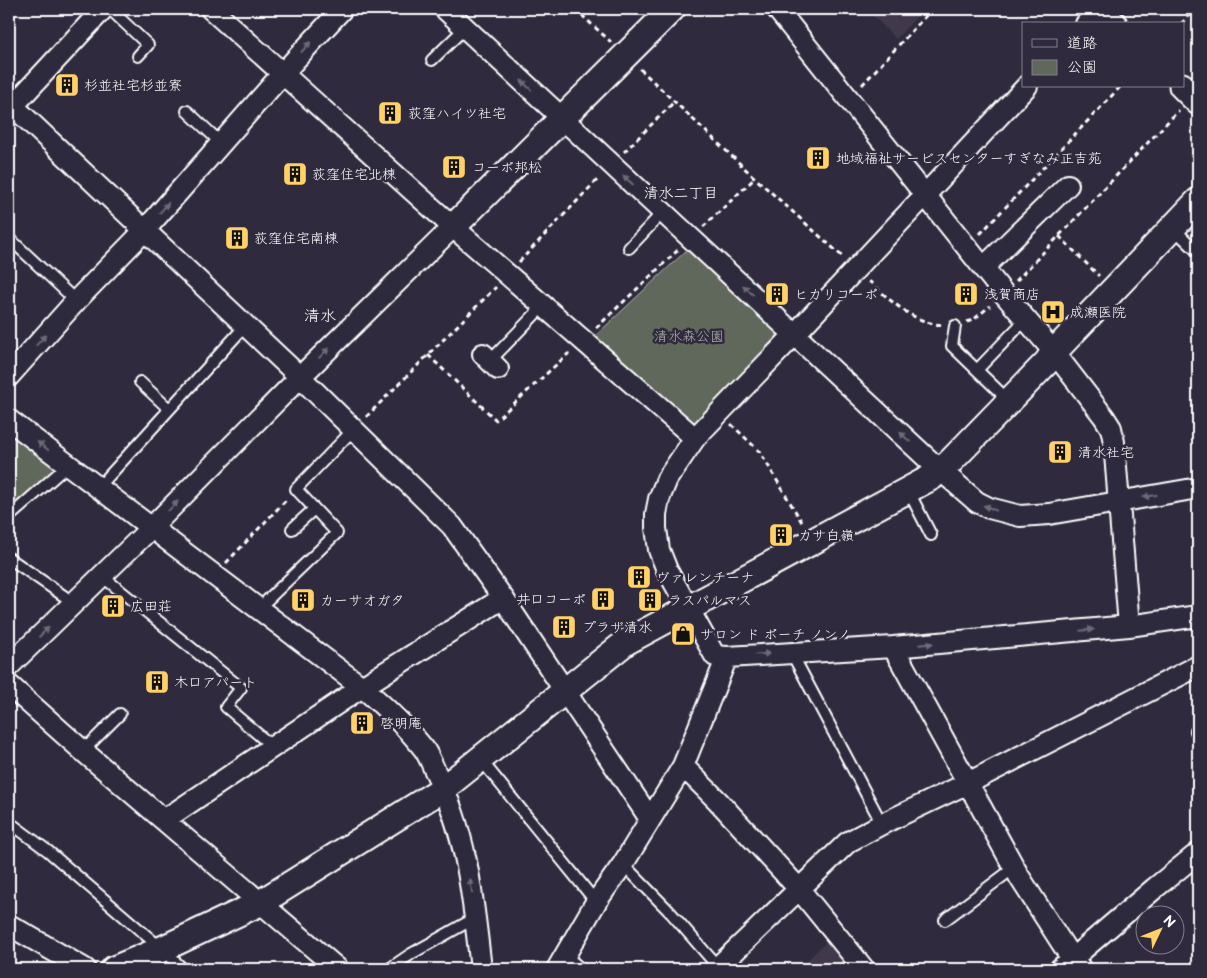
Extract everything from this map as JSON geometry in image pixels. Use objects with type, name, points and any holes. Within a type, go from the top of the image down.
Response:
[{"type":"street","points":[[103,9],[10,106],[246,325],[452,526],[503,598],[650,819]]},
{"type":"street","points":[[212,9],[453,227],[695,438]]},
{"type":"street","points":[[9,376],[76,301],[145,230],[340,9]]},
{"type":"street","points":[[444,9],[940,470],[977,502],[1009,514],[1030,516],[1198,488]]},
{"type":"street","points":[[9,666],[151,528],[300,377],[672,9]]},
{"type":"street","points":[[777,9],[968,248],[1054,352],[1111,428],[1120,501],[1129,626]]},
{"type":"street","points":[[721,657],[688,608],[659,550],[656,514],[659,499],[667,479],[695,438],[1025,88]]},
{"type":"street","points":[[1184,88],[1198,102]]},
{"type":"street","points":[[984,267],[1068,185]]},
{"type":"street","points":[[114,969],[162,949],[260,903],[444,788],[626,642],[932,477],[1047,362],[1054,352],[1198,201]]},
{"type":"street","points":[[9,420],[362,687],[401,722],[425,750],[444,788],[465,851],[481,969]]},
{"type":"street","points":[[164,820],[362,687],[503,598]]},
{"type":"street","points":[[721,657],[893,647],[1129,626],[1198,616]]},
{"type":"street","points":[[893,647],[1071,966],[1155,888],[1198,853]]},
{"type":"street","points":[[561,962],[596,902],[684,766],[721,657]]},
{"type":"street","points":[[717,968],[848,842],[1198,666]]},
{"type":"street","points":[[9,686],[338,969]]},
{"type":"street","points":[[684,766],[799,889],[864,969]]},
{"type":"street","points":[[9,925],[85,969]]},
{"type":"lane","points":[[110,9],[148,46],[138,56]]},
{"type":"lane","points":[[432,60],[466,28]]},
{"type":"lane","points":[[187,111],[221,143]]},
{"type":"lane","points":[[629,248],[663,212]]},
{"type":"lane","points":[[1173,228],[1198,252]]},
{"type":"lane","points":[[9,238],[76,301]]},
{"type":"lane","points":[[490,362],[543,306]]},
{"type":"lane","points":[[977,370],[1026,319]]},
{"type":"lane","points":[[98,488],[246,325]]},
{"type":"lane","points":[[956,326],[952,346],[1009,401]]},
{"type":"lane","points":[[140,382],[169,409]]},
{"type":"lane","points":[[258,609],[337,533],[296,489],[354,429]]},
{"type":"lane","points":[[9,517],[68,465]]},
{"type":"lane","points":[[908,490],[932,535]]},
{"type":"lane","points":[[292,529],[314,509]]},
{"type":"lane","points":[[9,558],[74,603]]},
{"type":"lane","points":[[102,576],[241,688],[226,707],[272,747]]},
{"type":"lane","points":[[791,652],[882,824]]},
{"type":"lane","points":[[83,751],[120,714]]},
{"type":"lane","points":[[481,760],[596,902]]},
{"type":"lane","points":[[9,822],[48,851],[162,949],[182,969]]},
{"type":"lane","points":[[622,864],[671,914],[717,968]]},
{"type":"lane","points":[[945,920],[1015,867]]},
{"type":"lane","points":[[389,969],[411,954],[475,918]]},
{"type":"lane","points":[[561,962],[581,969]]},
{"type":"path","points":[[575,9],[625,55]]},
{"type":"path","points":[[850,99],[932,9]]},
{"type":"path","points":[[1183,22],[1196,9]]},
{"type":"path","points":[[968,248],[1119,88]]},
{"type":"path","points":[[428,355],[496,420],[755,178]]},
{"type":"path","points":[[1059,236],[1113,290]]},
{"type":"path","points":[[720,412],[760,452],[813,542]]},
{"type":"path","points":[[214,575],[296,489]]},
{"type":"shaded area","points":[[867,9],[924,9],[896,39]]},
{"type":"shaded area","points":[[828,940],[854,969],[799,969]]},
{"type":"green space","name":"清水森公園","points":[[689,248],[783,338],[697,425],[593,338]]},
{"type":"green space","points":[[9,431],[54,464],[54,469],[17,504],[9,497]]},
{"type":"place","name":"杉並社宅杉並寮","points":[[67,85]]},
{"type":"place","name":"荻窪ハイツ社宅","points":[[390,113]]},
{"type":"place","name":"地域福祉サービスセンターすぎなみ正吉苑","points":[[818,158]]},
{"type":"place","name":"コーポ邦松","points":[[454,167]]},
{"type":"place","name":"荻窪住宅北棟","points":[[295,174]]},
{"type":"place","name":"荻窪住宅南棟","points":[[237,238]]},
{"type":"place","name":"ヒカリコーポ","points":[[777,294]]},
{"type":"place","name":"浅賀商店","points":[[966,294]]},
{"type":"place","name":"成瀬医院","points":[[1053,312]]},
{"type":"place","name":"清水社宅","points":[[1060,452]]},
{"type":"place","name":"カサ白嶺","points":[[781,535]]},
{"type":"place","name":"ヴァレンチーナ","points":[[639,577]]},
{"type":"place","name":"井口コーポ","points":[[603,599]]},
{"type":"place","name":"カーサオガタ","points":[[303,600]]},
{"type":"place","name":"ラスパルマス","points":[[650,600]]},
{"type":"place","name":"広田荘","points":[[113,606]]},
{"type":"place","name":"プラザ清水","points":[[564,627]]},
{"type":"place","name":"サロン ド ポーチ ノンノ","points":[[683,634]]},
{"type":"place","name":"木口アパート","points":[[157,682]]},
{"type":"place","name":"啓明庵","points":[[362,723]]},
{"type":"district","name":"清水二丁目","points":[[681,193]]},
{"type":"district","name":"清水","points":[[320,315]]}]
